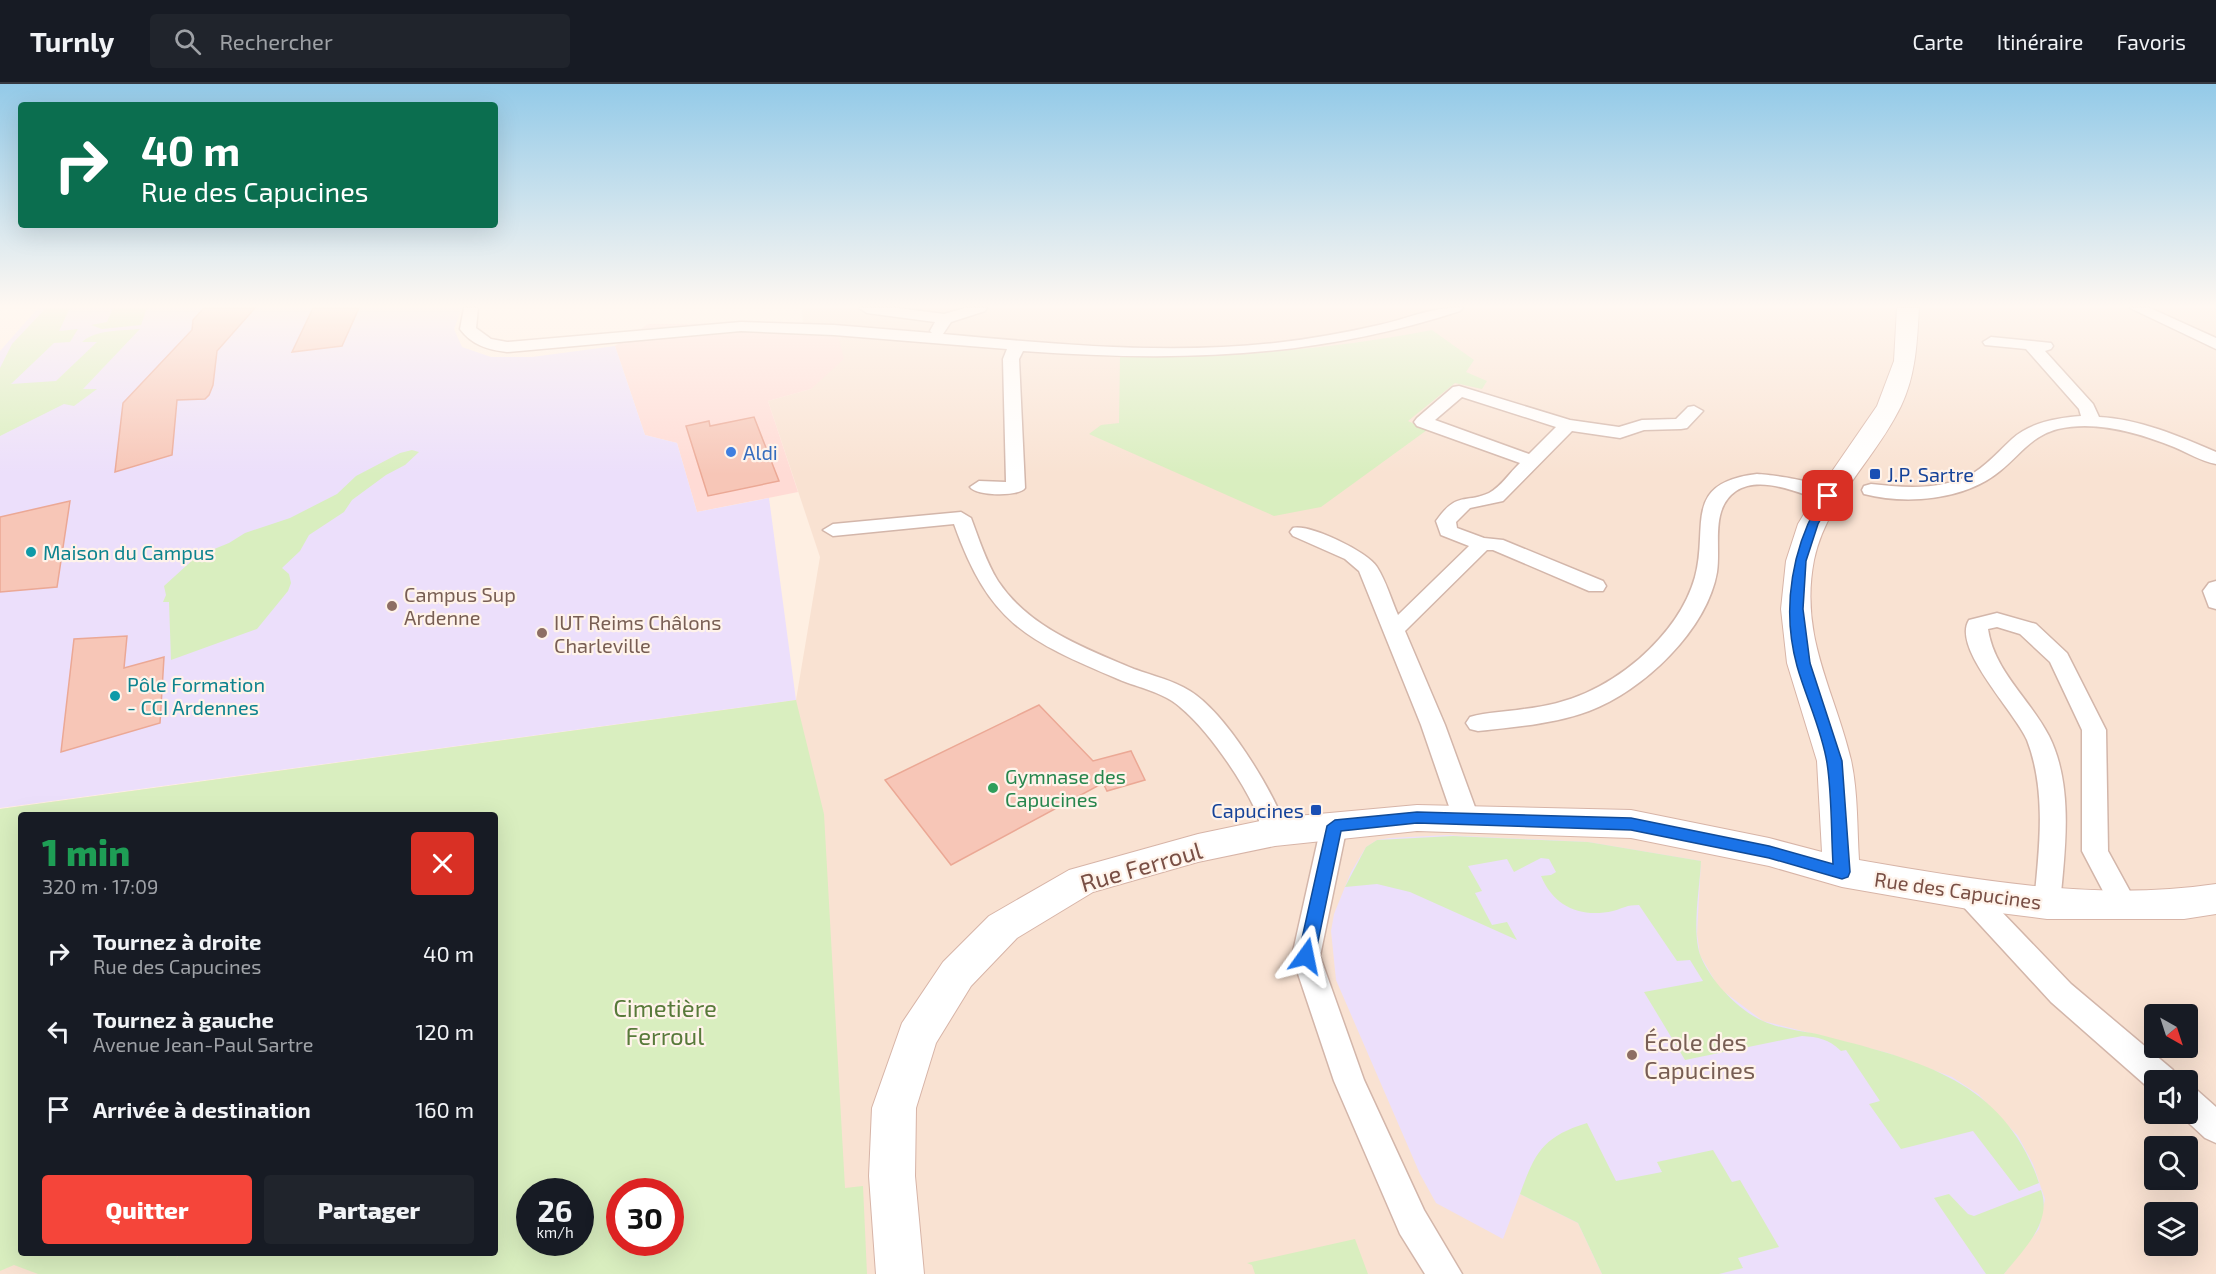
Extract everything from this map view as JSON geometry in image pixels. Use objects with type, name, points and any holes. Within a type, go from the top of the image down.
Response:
[{"type":"street","points":[[979,487],[1016,488],[1011,364]]},
{"type":"street","points":[[1842,872],[1834,761],[1803,663],[1796,609],[1800,561],[1812,524],[1828,496],[1889,406],[1904,364]]},
{"type":"street","points":[[2047,364],[2087,408],[2092,422]]},
{"type":"street","points":[[1532,461],[1423,422],[1459,391],[1568,425],[1620,433],[1642,425],[1681,424],[1694,411]]},
{"type":"street","points":[[1871,490],[1932,493],[1969,484],[1992,469],[2032,432],[2053,424],[2092,422],[2115,424],[2157,436],[2216,459]]},
{"type":"street","points":[[1568,425],[1496,497],[1464,503],[1446,521],[1448,531],[1482,544],[1496,544],[1596,586]]},
{"type":"street","points":[[1478,723],[1544,714],[1594,700],[1639,670],[1674,637],[1698,602],[1706,572],[1711,508],[1721,493],[1742,482],[1761,480],[1783,482],[1828,496]]},
{"type":"street","points":[[833,530],[961,518],[971,548],[999,601],[1016,619],[1046,639],[1186,699],[1209,722],[1266,807],[1275,832]]},
{"type":"street","points":[[1300,532],[1352,555],[1368,568],[1433,726],[1466,818]]},
{"type":"street","points":[[1393,627],[1400,625],[1482,544]]},
{"type":"street","points":[[2216,588],[2213,591],[2216,602]]},
{"type":"street","points":[[2047,904],[2052,850],[2052,789],[2038,738],[1980,650],[1977,625],[1997,620],[2028,629],[2060,658],[2094,730],[2095,851],[2124,904]]},
{"type":"street","name":"Rue des Capucines","points":[[1275,832],[1417,818],[1631,824],[1769,852],[1842,872],[1968,894],[2047,904],[2184,904],[2216,899]]},
{"type":"street","points":[[1335,826],[1306,956],[1349,1081],[1412,1222],[1445,1274]]},
{"type":"street","name":"Rue Ferroul","points":[[900,1274],[892,1176],[894,1108],[917,1036],[957,974],[1003,927],[1082,880],[1198,848],[1275,832]]},
{"type":"street","points":[[1968,894],[2061,993],[2150,1070]]},
{"type":"street","points":[[2198,1111],[2216,1128]]},
{"type":"shaded area","name":"Campus Sup Ardenne","points":[[0,364],[621,364],[645,435],[677,443],[697,512],[769,498],[796,700],[0,808]]},
{"type":"shaded area","points":[[621,364],[839,364],[811,389],[768,401],[798,492],[697,512],[677,443],[645,435]]},
{"type":"shaded area","points":[[820,364],[2216,364],[2216,1274],[0,1274],[0,809],[796,700],[820,557],[768,401],[811,389]]},
{"type":"shaded area","name":"École des Capucines","points":[[1447,835],[1588,842],[1701,861],[1697,934],[1700,955],[1719,988],[1763,1021],[1888,1053],[1952,1077],[1978,1094],[2018,1136],[2033,1164],[2045,1199],[2039,1229],[2004,1274],[1602,1274],[1578,1223],[1520,1194],[1503,1239],[1436,1203],[1420,1174],[1336,980],[1331,931],[1334,914],[1351,872],[1366,847],[1377,840],[1390,838]]},
{"type":"green space","points":[[2,364],[32,364],[11,384],[56,381],[74,364],[107,364],[83,389],[97,389],[74,406],[64,404],[0,436],[0,368]]},
{"type":"green space","points":[[1120,364],[1472,364],[1466,372],[1487,381],[1482,389],[1455,383],[1408,421],[1427,430],[1321,507],[1274,516],[1089,434],[1101,425],[1119,423]]},
{"type":"green space","points":[[412,450],[419,452],[405,465],[386,475],[352,500],[344,512],[309,535],[300,551],[282,568],[289,574],[291,583],[288,591],[257,629],[171,660],[169,602],[163,602],[166,595],[164,586],[197,556],[229,543],[245,533],[290,518],[337,494],[356,476],[400,453]]},
{"type":"green space","name":"Cimetière Ferroul","points":[[796,700],[824,814],[845,1188],[863,1186],[867,1274],[38,1274],[14,1265],[0,1271],[0,809]]},
{"type":"green space","points":[[1453,836],[1588,842],[1701,861],[1696,923],[1698,947],[1711,976],[1726,994],[1744,1010],[1770,1024],[1891,1054],[1953,1079],[1980,1097],[2004,1120],[2024,1148],[2039,1183],[2019,1191],[1973,1131],[1901,1149],[1869,1104],[1880,1101],[1846,1050],[1841,1051],[1823,1039],[1802,1036],[1685,1060],[1644,992],[1703,981],[1690,960],[1677,961],[1639,905],[1590,913],[1561,903],[1553,896],[1541,876],[1556,872],[1549,859],[1541,858],[1514,872],[1507,859],[1468,866],[1482,891],[1475,893],[1492,925],[1507,922],[1517,940],[1410,892],[1377,884],[1345,887],[1366,847],[1377,840]]},
{"type":"green space","points":[[1587,1123],[1616,1181],[1662,1172],[1657,1162],[1713,1150],[1732,1182],[1740,1180],[1779,1247],[1738,1258],[1743,1268],[1719,1274],[1602,1274],[1578,1223],[1520,1194],[1530,1168],[1542,1148],[1560,1134]]},
{"type":"green space","points":[[2041,1190],[2044,1202],[2039,1225],[2027,1246],[2004,1274],[1986,1274],[1934,1198],[1949,1194],[1968,1214],[1974,1216]]},
{"type":"green space","points":[[1355,1239],[1368,1274],[1255,1274],[1252,1265],[1247,1263]]},
{"type":"building","points":[[160,364],[216,364],[213,385],[205,399],[177,400],[172,455],[115,472],[123,403]]},
{"type":"building","name":"Aldi","points":[[754,417],[779,481],[708,496],[686,426],[709,421],[710,426]]},
{"type":"building","name":"Maison du Campus","points":[[70,501],[57,587],[0,592],[0,517]]},
{"type":"building","name":"Pôle Formation - CCI Ardennes","points":[[127,636],[124,668],[164,657],[160,723],[61,752],[74,639]]},
{"type":"building","name":"Gymnase des Capucines","points":[[1039,705],[1093,761],[1131,751],[1145,780],[1107,791],[1103,783],[951,865],[885,780]]},
{"type":"place","name":"Aldi","points":[[731,452]]},
{"type":"place","name":"J.P. Sartre","points":[[1875,474]]},
{"type":"place","name":"Maison du Campus","points":[[31,552]]},
{"type":"place","name":"Campus Sup Ardenne","points":[[392,606]]},
{"type":"place","name":"IUT Reims Châlons Charleville","points":[[542,633]]},
{"type":"place","name":"Pôle Formation - CCI Ardennes","points":[[115,696]]},
{"type":"place","name":"Gymnase des Capucines","points":[[993,788]]},
{"type":"place","name":"Capucines","points":[[1316,810]]},
{"type":"place","name":"École des Capucines","points":[[1632,1055]]},
{"type":"route","points":[[1306,956],[1335,826],[1417,818],[1517,819],[1631,824],[1769,852],[1842,872],[1834,761],[1803,663],[1796,609],[1800,561],[1812,524],[1828,496]]}]
